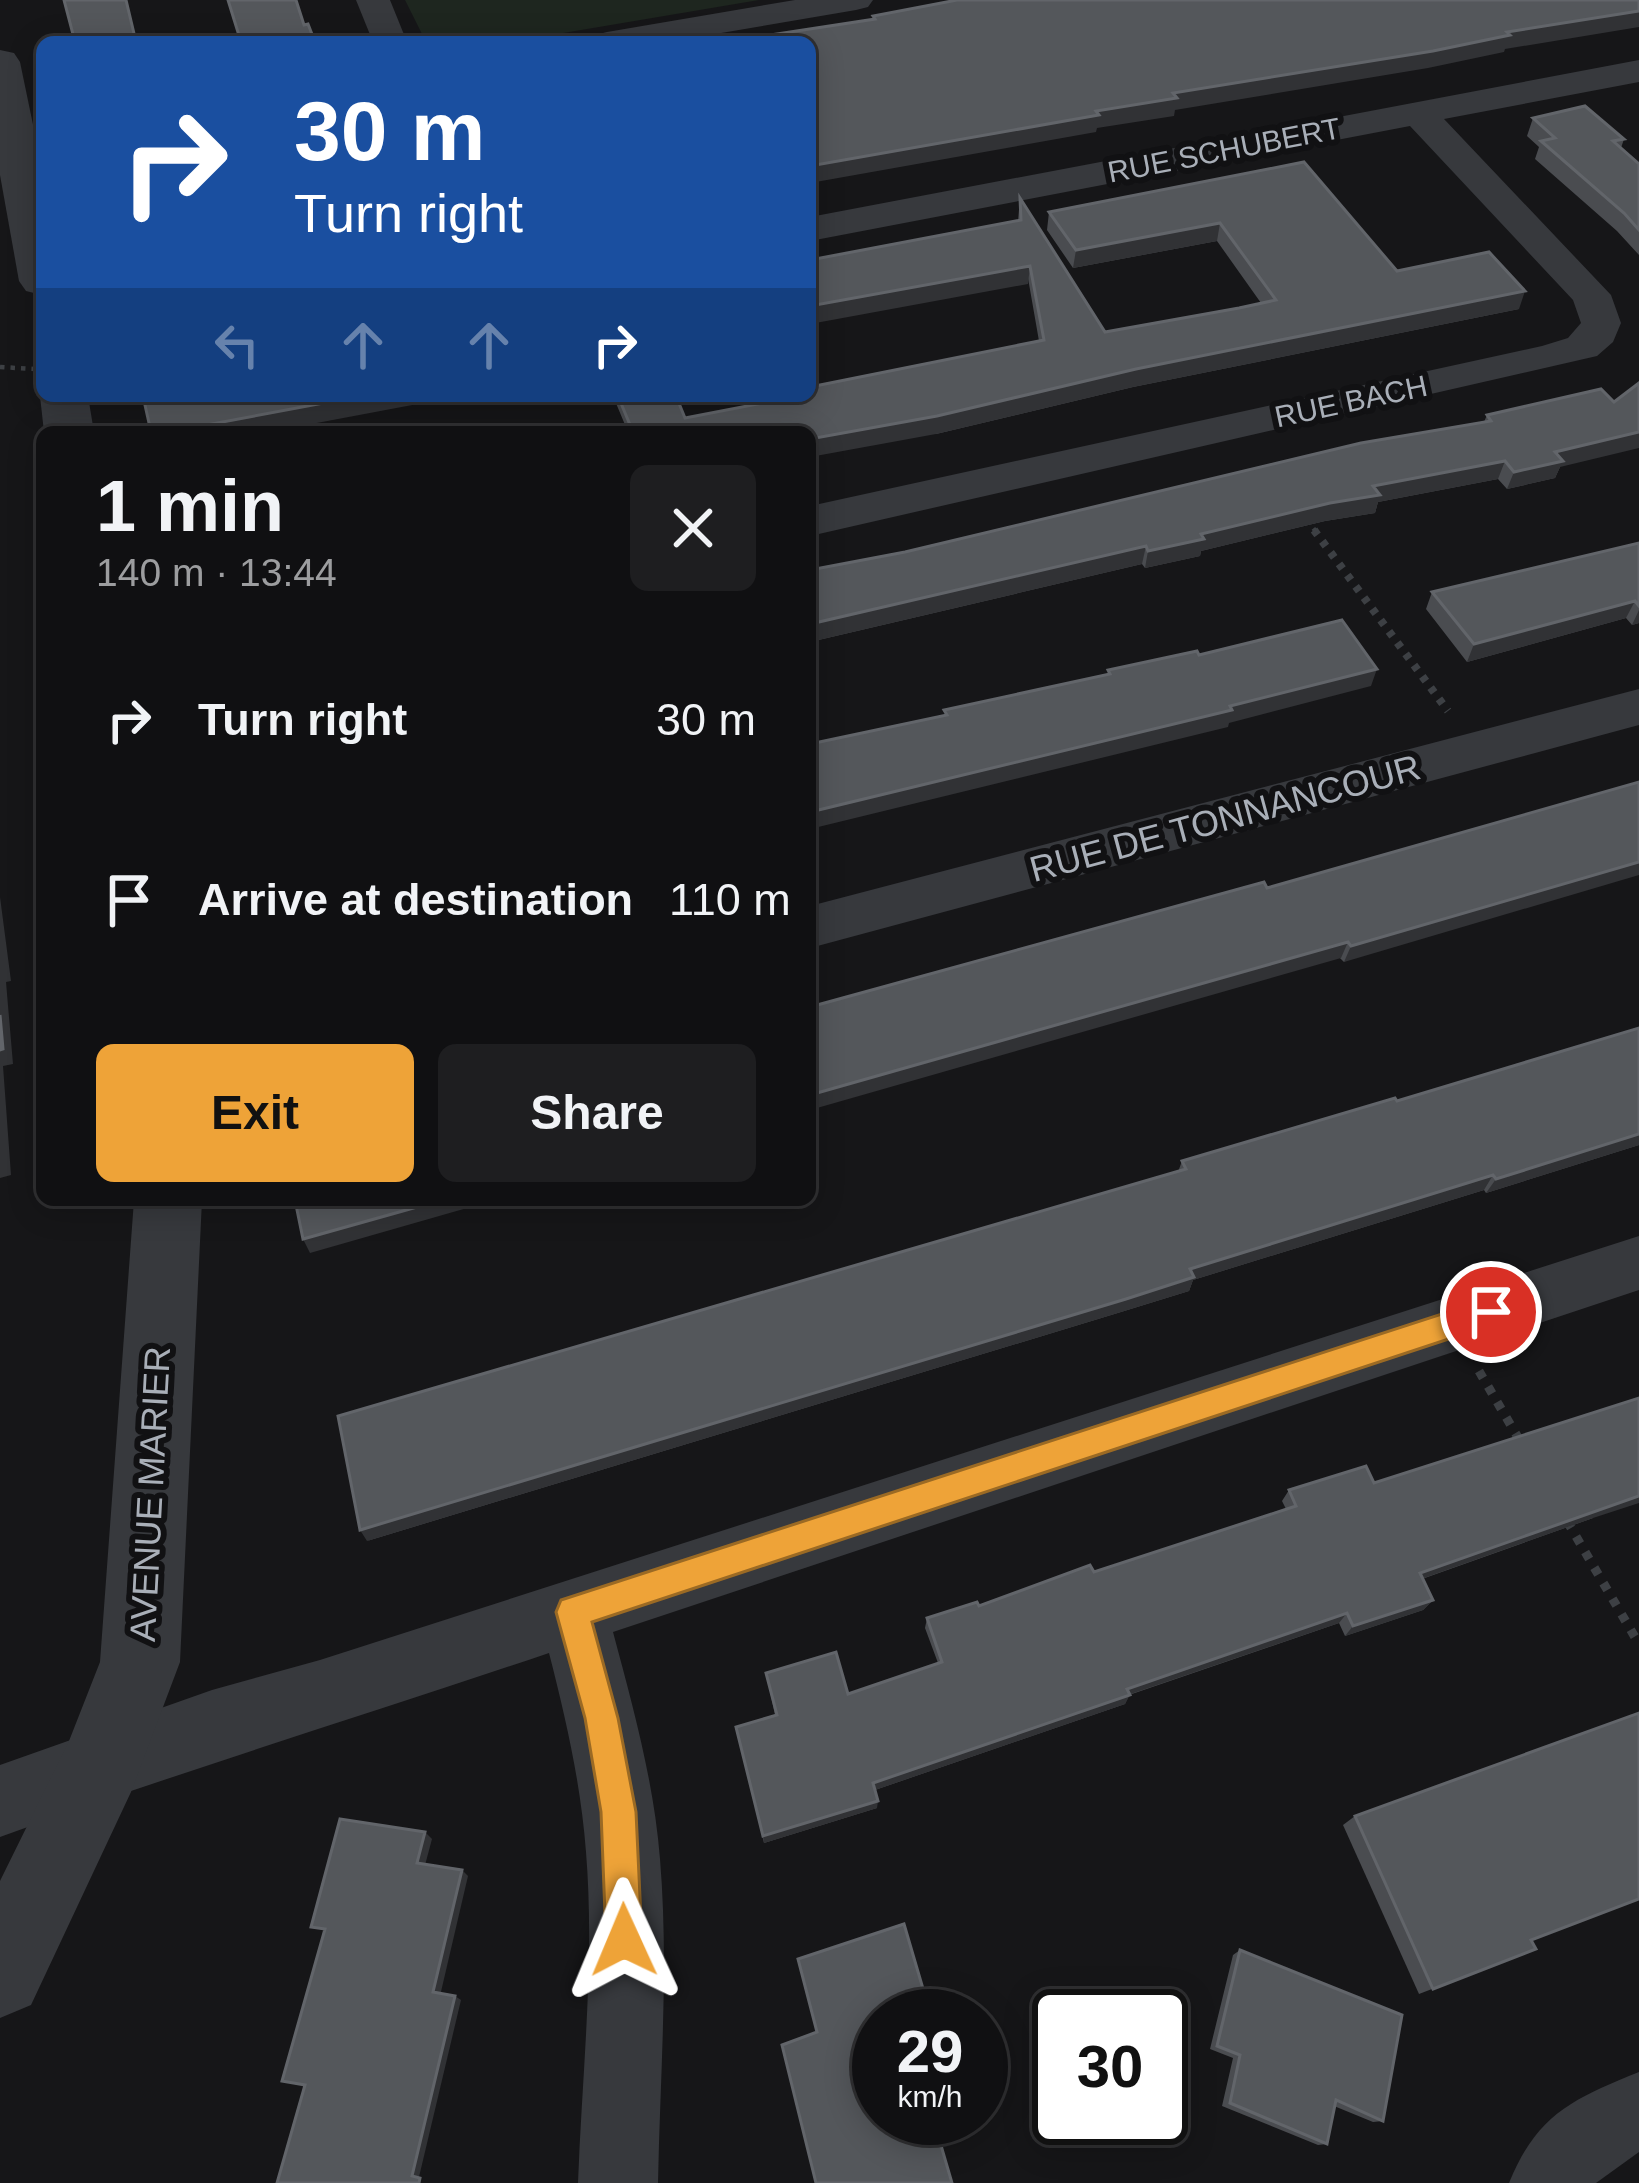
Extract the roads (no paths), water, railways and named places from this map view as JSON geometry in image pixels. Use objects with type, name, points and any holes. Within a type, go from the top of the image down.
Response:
[{"type":"street","points":[[373,0],[388,36]]},
{"type":"street","points":[[643,36],[856,0]]},
{"type":"street","points":[[0,62],[36,250]]},
{"type":"street","name":"RUE SCHUBERT","points":[[816,229],[1639,71]]},
{"type":"street","name":"RUE BACH","points":[[816,520],[1542,359],[1592,341],[1603,328],[1603,320],[1591,295],[1417,112]]},
{"type":"street","name":"RUE DE TONNANCOUR","points":[[816,925],[1639,706]]},
{"type":"street","name":"AVENUE MARIER","points":[[0,1975],[102,1763],[130,1691],[142,1643],[168,1206]]},
{"type":"street","points":[[0,1801],[102,1763],[1639,1263]]},
{"type":"street","points":[[573,1612],[602,1718],[619,1812],[624,1981],[618,2183]]},
{"type":"street","points":[[1549,2183],[1558,2163],[1586,2137],[1639,2110]]}]
